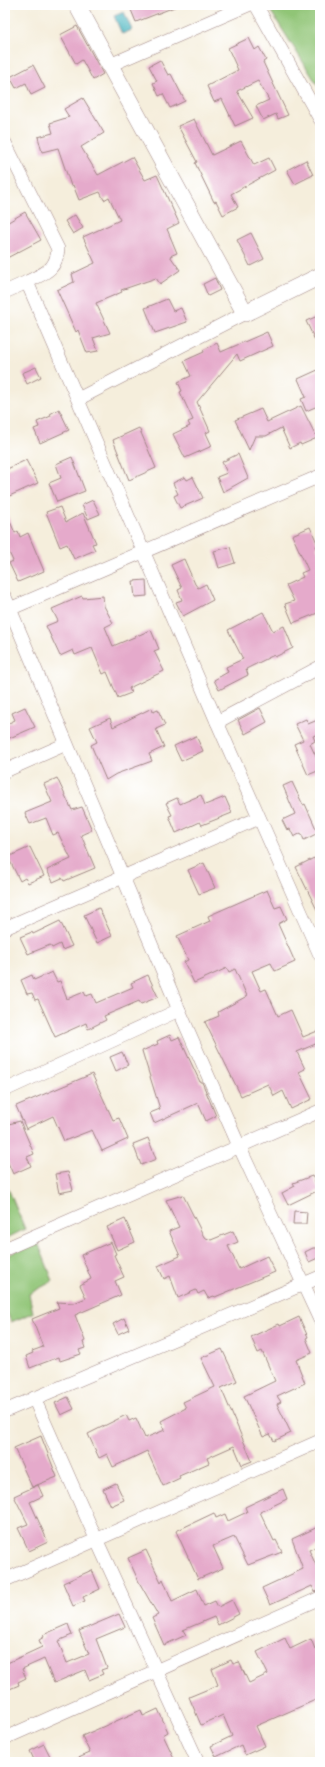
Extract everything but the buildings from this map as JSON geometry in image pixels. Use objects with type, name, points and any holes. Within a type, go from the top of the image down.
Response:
[{"type":"street","points":[[77,5],[245,313]]},
{"type":"street","points":[[110,65],[248,5]]},
{"type":"street","points":[[256,5],[320,119]]},
{"type":"street","points":[[5,142],[58,249],[57,261],[51,269],[5,292]]},
{"type":"street","points":[[78,399],[320,276]]},
{"type":"street","points":[[27,282],[142,551],[319,951]]},
{"type":"street","points":[[320,476],[7,606],[124,876],[179,1010],[239,1146],[320,1320]]},
{"type":"street","points":[[217,722],[320,666]]},
{"type":"street","points":[[5,771],[66,744]]},
{"type":"street","points":[[5,928],[259,818]]},
{"type":"street","points":[[5,1090],[179,1010]]},
{"type":"street","points":[[5,1249],[320,1111]]},
{"type":"street","points":[[5,1411],[320,1277]]},
{"type":"street","points":[[34,1398],[97,1541],[198,1762]]},
{"type":"street","points":[[5,1580],[97,1541],[320,1441]]},
{"type":"street","points":[[5,1738],[320,1598]]},
{"type":"green space","points":[[282,5],[320,5],[320,89],[270,10]]},
{"type":"green space","points":[[5,1181],[25,1229],[5,1239]]},
{"type":"green space","points":[[37,1240],[53,1281],[29,1294],[33,1313],[11,1322],[5,1308],[5,1257]]},
{"type":"water","points":[[124,12],[132,30],[122,34],[114,16]]}]
